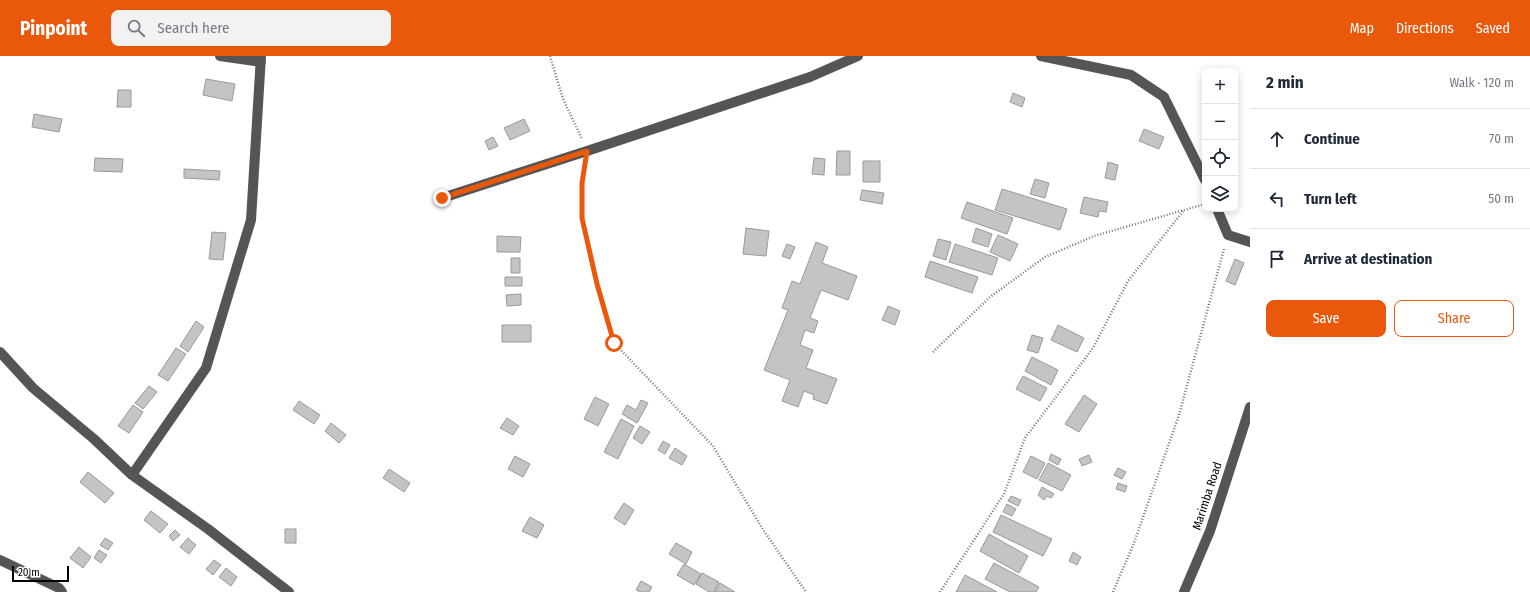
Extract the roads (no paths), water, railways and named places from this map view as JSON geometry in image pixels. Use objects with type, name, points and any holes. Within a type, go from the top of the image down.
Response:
[{"type":"street","points":[[132,475],[206,368],[251,220],[261,59],[220,56]]},
{"type":"street","points":[[442,198],[810,77],[858,56]]},
{"type":"street","points":[[1041,56],[1130,75],[1164,97],[1203,176]]},
{"type":"street","points":[[1219,212],[1228,235],[1250,242]]},
{"type":"street","points":[[1,358],[33,388],[94,439],[132,475],[208,529],[289,592]]},
{"type":"street","name":"Marimba Road","points":[[1184,592],[1210,532],[1250,407]]},
{"type":"street","points":[[0,560],[59,588],[62,592]]}]
